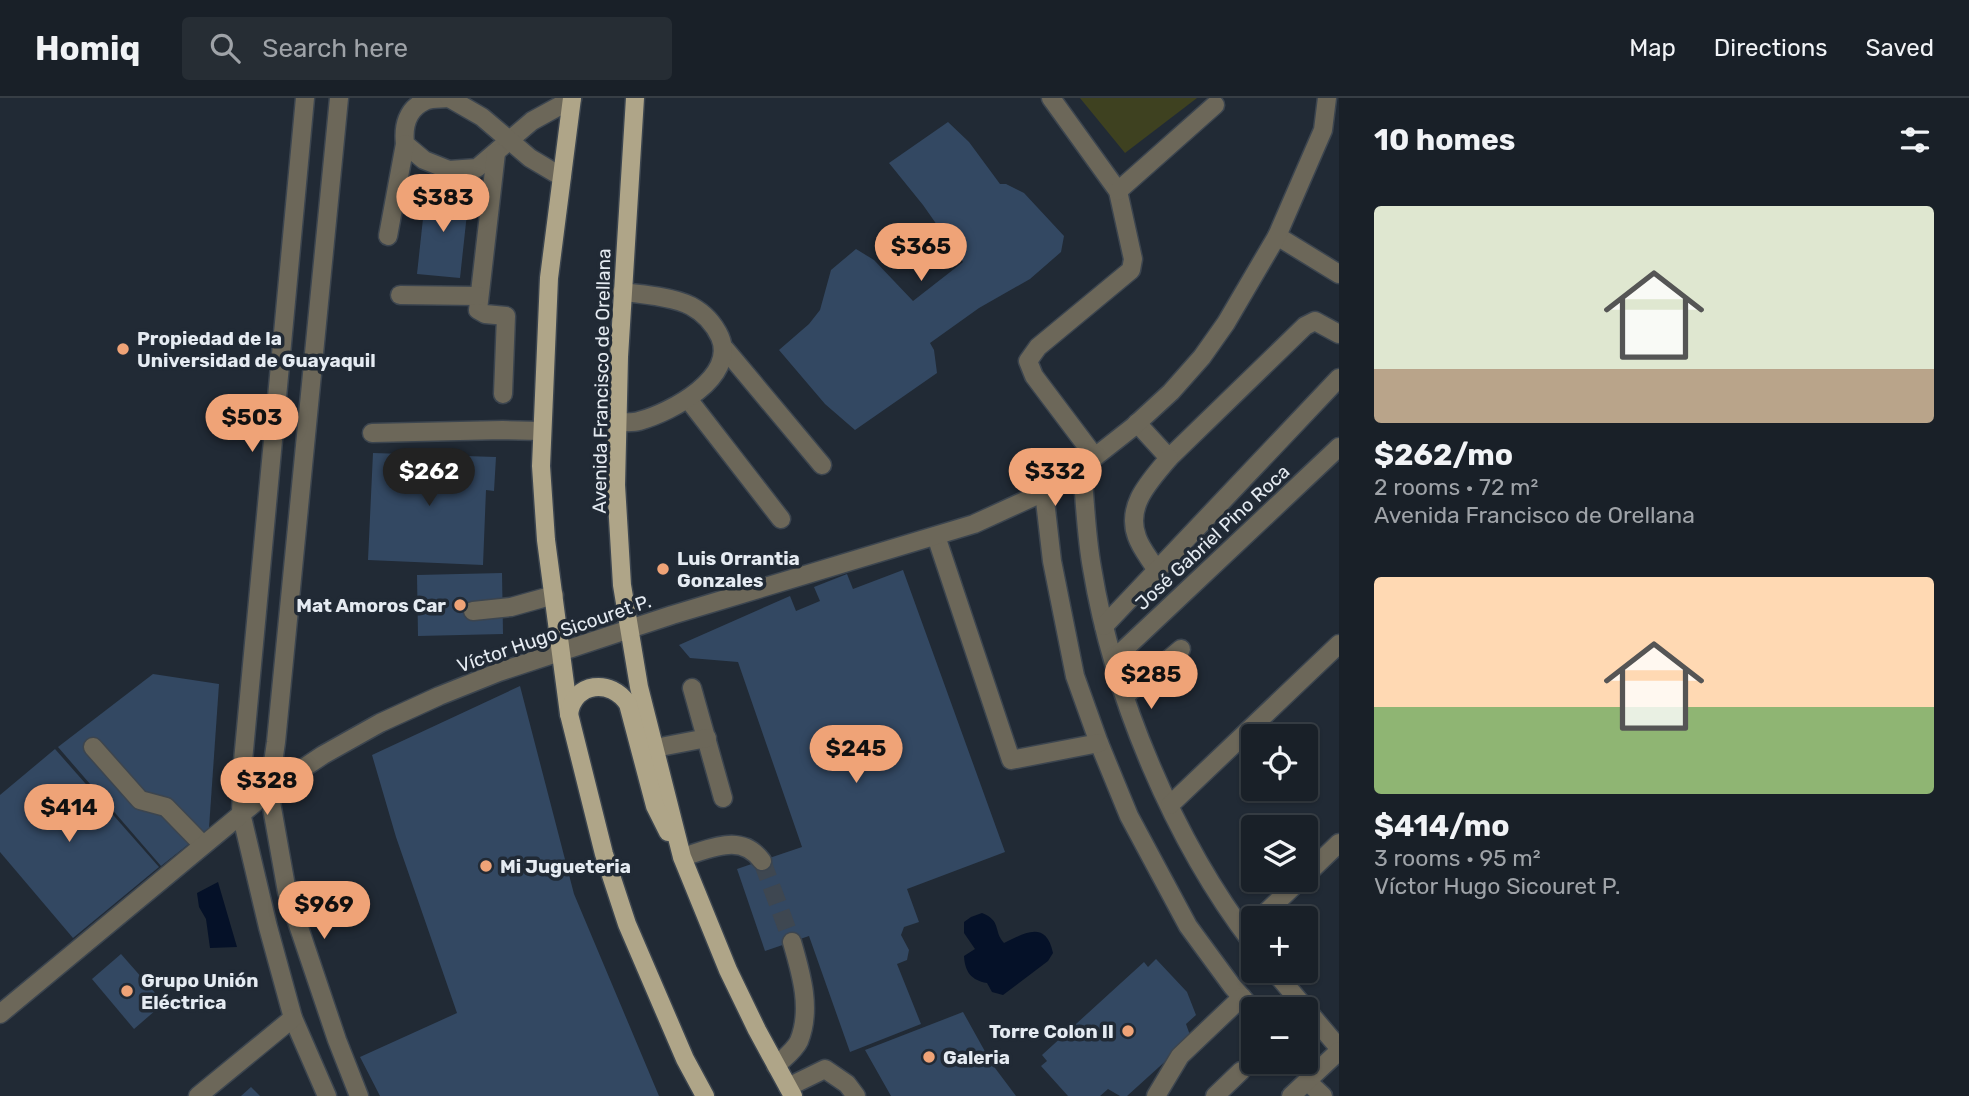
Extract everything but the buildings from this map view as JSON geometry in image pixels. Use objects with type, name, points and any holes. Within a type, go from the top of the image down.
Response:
[{"type":"main road","name":"Avenida Francisco de Orellana","points":[[635,98],[622,292],[616,485],[622,585],[639,687],[682,857],[728,970],[790,1092]]},
{"type":"main road","points":[[572,99],[549,278],[541,432],[547,540],[569,714],[585,786],[627,924],[675,1036],[705,1096]]},
{"type":"main road","points":[[569,714],[570,705],[583,691],[602,687],[621,694],[628,704],[655,806],[682,857]]},
{"type":"street","points":[[305,98],[243,761],[241,813],[293,1018],[327,1096]]},
{"type":"street","points":[[339,98],[276,743],[269,791],[288,892],[337,1040],[359,1096]]},
{"type":"street","points":[[388,236],[405,144],[403,130],[408,116],[425,100],[448,98],[482,117],[502,147],[530,158],[562,177]]},
{"type":"street","points":[[1051,98],[1118,191],[1133,259],[1131,270],[1038,347],[1028,361],[1034,376],[1089,462],[1092,569],[1104,626],[1138,732],[1200,866],[1241,921]]},
{"type":"street","name":"Víctor Hugo Sicouret P.","points":[[0,1014],[269,791],[380,723],[499,672],[974,524],[1044,492],[1089,462],[1171,392],[1202,357],[1226,323],[1277,236],[1323,130],[1327,98]]},
{"type":"street","points":[[405,144],[424,160],[449,170],[477,168],[532,121],[572,99]]},
{"type":"street","points":[[1118,191],[1215,105]]},
{"type":"street","points":[[502,147],[478,310],[485,314],[506,316],[503,394]]},
{"type":"street","points":[[1277,236],[1339,274]]},
{"type":"street","points":[[622,292],[690,306],[715,324],[725,349],[822,465]]},
{"type":"street","points":[[400,295],[478,296]]},
{"type":"street","points":[[1157,571],[1136,536],[1135,513],[1140,494],[1169,458],[1306,326],[1315,320],[1339,334]]},
{"type":"street","points":[[618,422],[638,422],[688,399],[718,371],[725,349]]},
{"type":"street","points":[[1104,626],[1339,378]]},
{"type":"street","points":[[688,399],[781,519]]},
{"type":"street","points":[[1137,423],[1169,458]]},
{"type":"street","points":[[372,433],[503,430],[541,432]]},
{"type":"street","name":"José Gabriel Pino Roca","points":[[1114,659],[1339,447]]},
{"type":"street","points":[[1044,492],[1052,561],[1075,676],[1099,743],[1129,816],[1188,926],[1243,997]]},
{"type":"street","points":[[936,536],[1011,760],[1099,743]]},
{"type":"street","points":[[473,611],[511,607],[554,595]]},
{"type":"street","points":[[1170,805],[1339,644]]},
{"type":"street","points":[[1126,695],[1181,649]]},
{"type":"street","points":[[692,688],[723,798]]},
{"type":"street","points":[[655,748],[707,738]]},
{"type":"street","points":[[93,747],[140,800],[166,807],[203,845]]},
{"type":"street","points":[[1318,863],[1339,843]]},
{"type":"street","points":[[682,857],[743,844],[754,850],[762,861]]},
{"type":"street","points":[[1273,906],[1287,892]]},
{"type":"street","points":[[776,1066],[798,1042],[804,1019],[804,983],[792,942]]},
{"type":"street","points":[[1284,983],[1339,1049],[1292,1096]]},
{"type":"street","points":[[1156,1096],[1180,1056],[1241,1009]]},
{"type":"street","points":[[198,1096],[293,1018]]},
{"type":"street","points":[[790,1092],[825,1069],[846,1084],[856,1096]]},
{"type":"street","points":[[1215,1096],[1241,1071]]},
{"type":"street","points":[[1307,1074],[1323,1096]]},
{"type":"green space","points":[[1080,98],[1197,98],[1125,153]]},
{"type":"water","points":[[218,882],[237,947],[210,948],[206,919],[199,907],[197,893]]},
{"type":"water","points":[[982,913],[995,923],[1004,943],[1027,933],[1040,933],[1050,943],[1053,953],[1048,961],[1003,995],[992,992],[987,983],[973,977],[966,967],[964,956],[975,949],[964,933],[964,922]]},
{"type":"tunnel","points":[[762,861],[792,942]]},
{"type":"place","name":"Propiedad de la Universidad de Guayaquil","points":[[123,349]]},
{"type":"place","name":"Luis Orrantia Gonzales","points":[[663,569]]},
{"type":"place","name":"Mat Amoros Car","points":[[460,605]]},
{"type":"place","name":"Mi Jugueteria","points":[[486,866]]},
{"type":"place","name":"Grupo Unión Eléctrica","points":[[127,991]]},
{"type":"place","name":"Torre Colon II","points":[[1128,1031]]},
{"type":"place","name":"Galeria","points":[[929,1057]]}]
